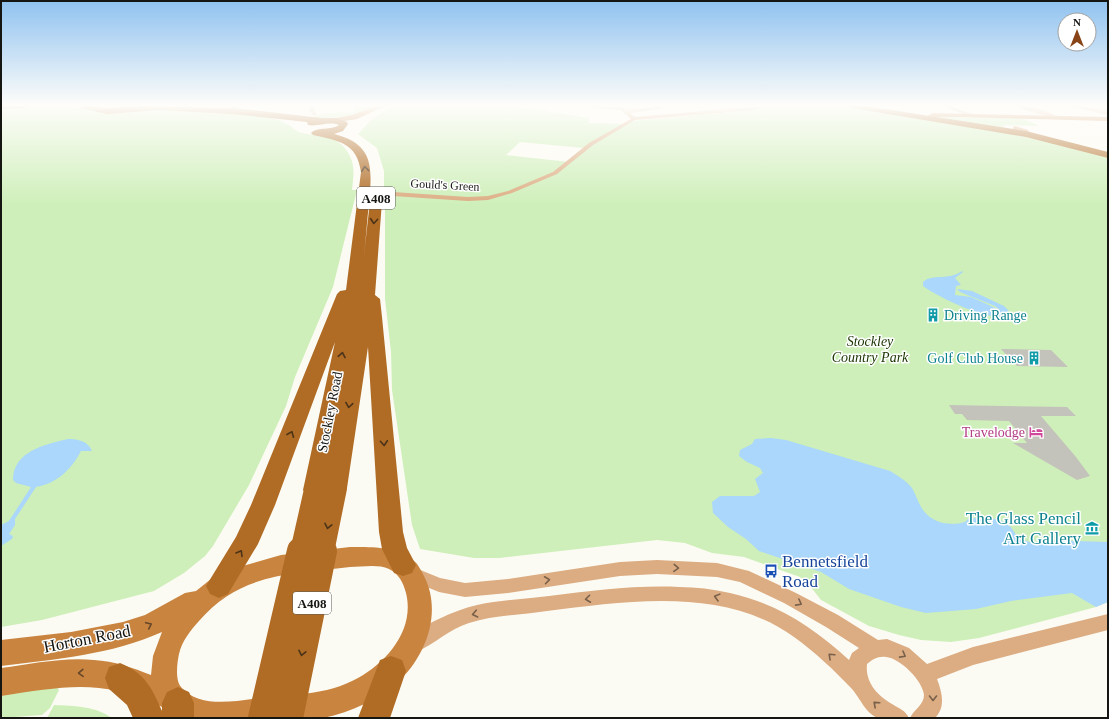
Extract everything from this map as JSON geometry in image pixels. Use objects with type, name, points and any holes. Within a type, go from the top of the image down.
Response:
[{"type":"main road","name":"Stockley Road","points":[[289,718],[326,489],[354,289],[365,190],[366,172],[364,161],[358,151],[344,140]]},
{"type":"main road","name":"Stockley Road","points":[[262,718],[326,489],[369,284],[377,175],[371,153],[366,147],[356,140]]},
{"type":"main road","points":[[1048,140],[1108,155]]},
{"type":"main road","points":[[215,588],[245,544],[263,505],[357,263]]},
{"type":"main road","points":[[369,284],[374,317],[390,532],[395,549],[406,568]]},
{"type":"main road","points":[[374,718],[400,660]]},
{"type":"main road","points":[[120,678],[138,694],[149,718]]},
{"type":"street","name":"Gould's Green","points":[[393,194],[468,199],[488,198],[510,192],[555,173],[591,144],[599,140]]},
{"type":"street","points":[[176,706],[164,679],[163,667],[169,641],[193,607],[215,588],[231,579],[249,572],[267,568],[350,558],[383,558],[432,582],[449,588],[466,590],[494,588],[620,569],[657,567],[717,570],[743,576],[790,598],[832,621],[875,648],[896,651],[907,656],[925,674],[931,686],[934,698],[933,706],[930,711],[920,718]]},
{"type":"street","points":[[400,660],[417,629],[421,614],[420,595],[406,568]]},
{"type":"street","name":"Horton Road","points":[[1,653],[97,641],[118,635],[140,628],[176,612],[215,588]]},
{"type":"street","points":[[400,660],[445,624],[455,619],[477,613],[631,594],[680,593],[711,596],[752,606],[778,617],[816,643],[859,683]]},
{"type":"street","points":[[925,674],[974,656],[1108,622]]},
{"type":"street","points":[[875,648],[868,650],[858,659],[857,674],[859,683],[864,692],[880,709],[900,718]]},
{"type":"street","name":"Horton Road","points":[[1,682],[91,673],[120,678],[176,706],[207,716],[226,717],[334,702],[353,696],[370,687],[400,660]]},
{"type":"green space","points":[[1,140],[334,140],[338,142],[347,150],[352,161],[352,190],[357,190],[333,287],[295,377],[286,406],[249,485],[213,546],[205,556],[184,573],[154,591],[42,620],[1,627]]},
{"type":"green space","name":"Stockley Country Park","points":[[366,140],[1050,140],[1108,155],[1108,602],[1096,607],[979,638],[951,642],[921,640],[869,626],[821,600],[810,586],[800,577],[744,557],[712,553],[685,543],[657,540],[499,558],[474,558],[420,549],[412,525],[392,390],[391,352],[385,299],[385,193],[389,193],[384,191],[384,171],[377,148]],"holes":[[[520,142],[584,148],[569,162],[506,155]]]},
{"type":"green space","points":[[57,687],[59,690],[50,708],[42,715],[1,718],[1,693]]},
{"type":"green space","points":[[54,705],[77,706],[92,709],[112,718],[47,718]]},
{"type":"water","points":[[962,271],[963,272],[955,278],[961,285],[956,286],[955,295],[971,297],[1000,310],[995,306],[960,292],[957,289],[972,291],[1004,306],[1008,310],[1009,314],[1002,317],[980,313],[952,302],[923,286],[923,282],[927,279],[951,276]]},
{"type":"water","points":[[771,438],[786,440],[890,471],[910,485],[924,511],[928,516],[939,522],[952,524],[965,522],[969,518],[999,519],[1010,526],[1017,536],[1029,542],[1040,543],[1042,540],[1108,542],[1108,602],[1096,607],[1072,593],[1011,601],[976,609],[926,613],[901,607],[849,589],[821,572],[759,551],[746,539],[728,527],[713,513],[712,502],[720,496],[754,496],[760,492],[755,479],[763,473],[760,468],[747,462],[739,456],[740,450],[752,444],[755,439]]},
{"type":"water","points":[[68,439],[82,441],[88,445],[92,451],[81,451],[73,464],[63,475],[50,483],[36,487],[15,519],[15,525],[9,534],[13,536],[12,539],[1,546],[1,525],[9,521],[31,487],[16,483],[13,480],[14,470],[18,462],[32,450],[50,443]]},
{"type":"building","name":"Golf Club House","points":[[1001,349],[1051,350],[1068,367],[1017,366]]},
{"type":"building","name":"Travelodge","points":[[949,405],[1067,407],[1076,416],[1041,416],[1090,476],[1077,480],[1013,443],[1027,443],[1009,421],[967,420],[962,414],[955,414]]},
{"type":"place","name":"Driving Range","points":[[933,315]]},
{"type":"place","name":"Golf Club House","points":[[1034,358]]},
{"type":"place","name":"Travelodge","points":[[1036,432]]},
{"type":"place","name":"The Glass Pencil Art Gallery","points":[[1092,528]]},
{"type":"place","name":"Bennetsfield Road","points":[[771,571]]}]
